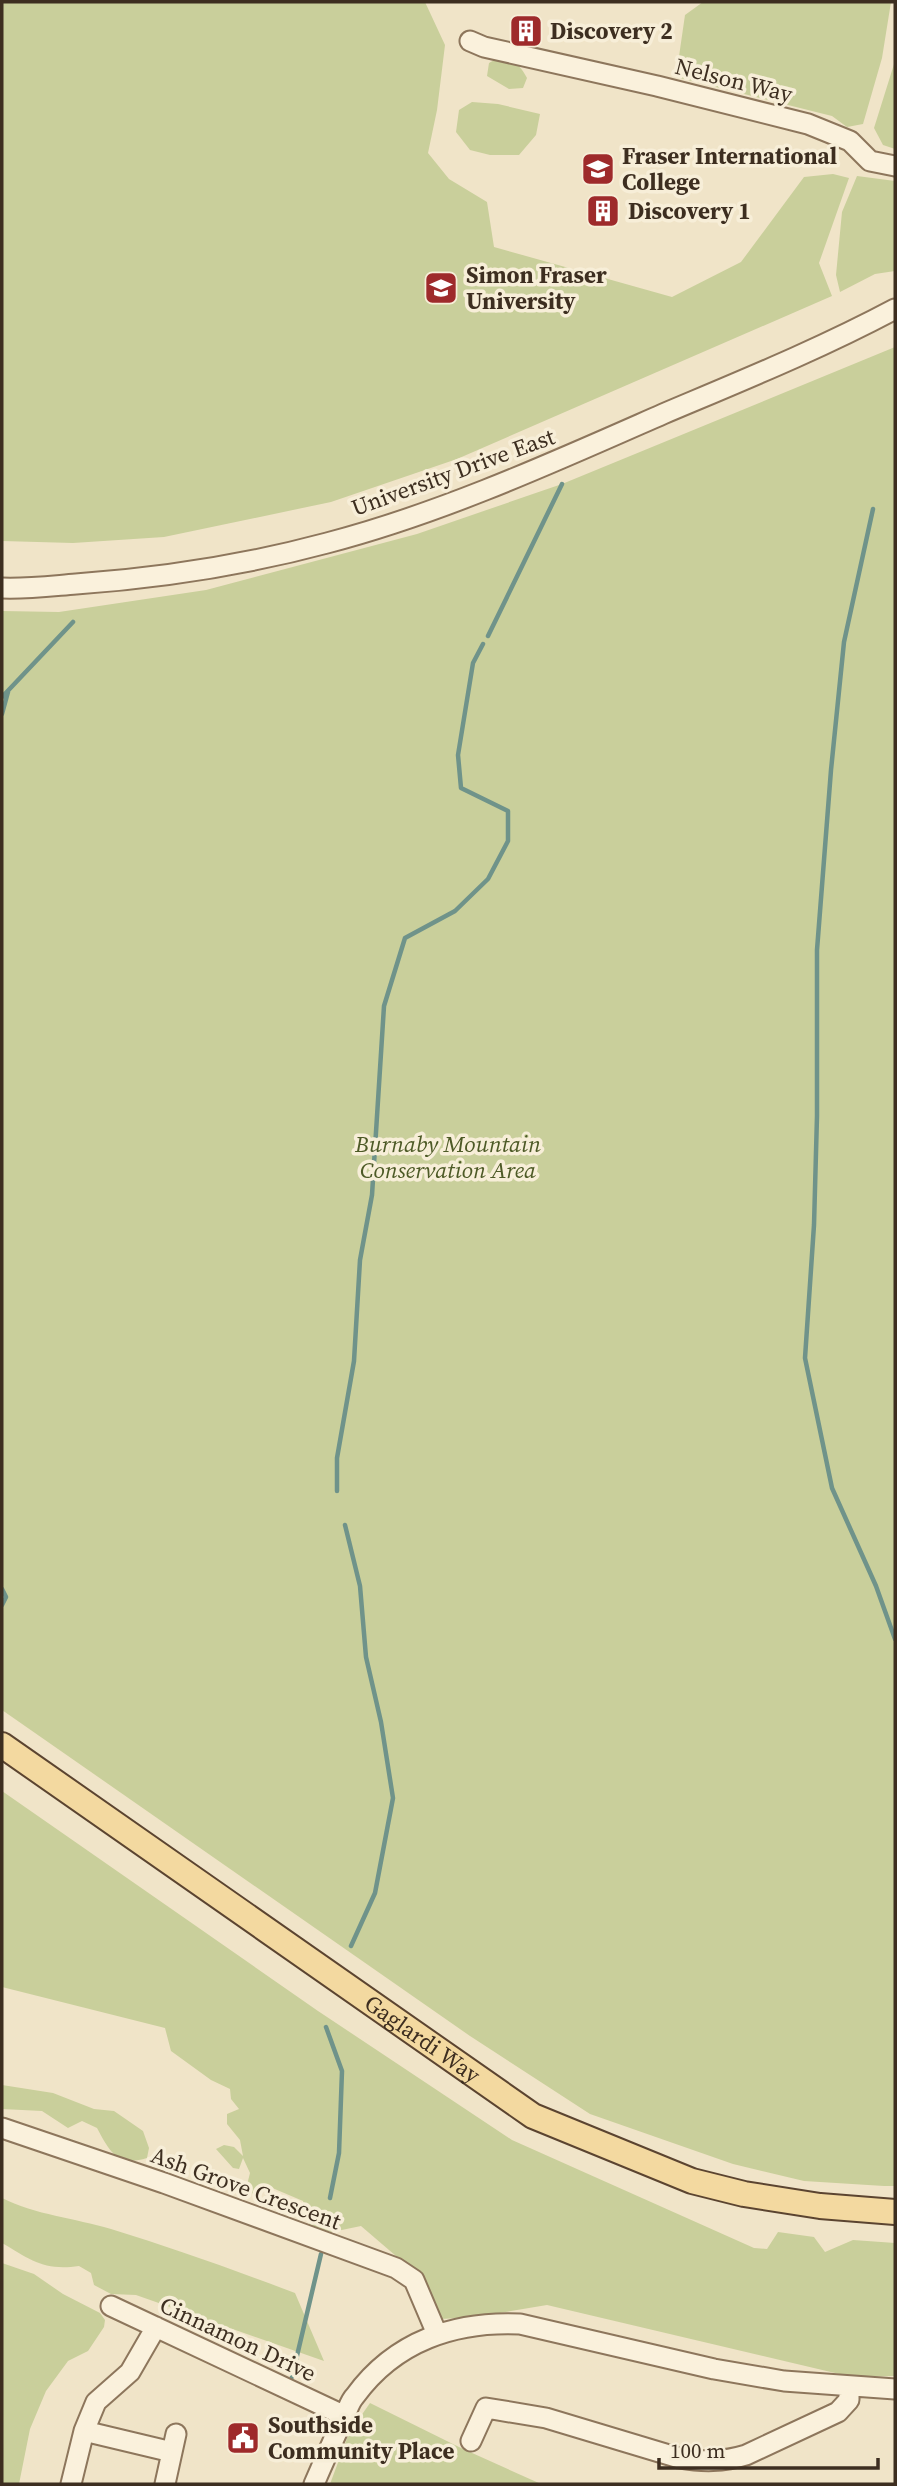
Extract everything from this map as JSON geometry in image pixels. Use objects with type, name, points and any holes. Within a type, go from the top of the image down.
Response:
[{"type":"main road","name":"Gaglardi Way","points":[[2,1745],[533,2116],[692,2181],[744,2194],[820,2206],[895,2212]]},
{"type":"street","name":"Nelson Way","points":[[470,41],[484,47],[808,124],[850,141],[870,161],[895,166]]},
{"type":"street","name":"University Drive East","points":[[2,588],[27,589],[139,579],[210,568],[328,543],[468,495],[589,447],[816,348],[895,309]]},
{"type":"street","name":"Ash Grove Crescent","points":[[2,2128],[396,2267],[414,2280],[437,2334]]},
{"type":"street","name":"Cinnamon Drive","points":[[111,2306],[345,2416]]},
{"type":"street","points":[[314,2484],[353,2397],[374,2375],[418,2341],[490,2322],[520,2324],[714,2369],[784,2381],[895,2389]]},
{"type":"street","points":[[73,2478],[85,2431],[96,2402],[130,2372],[156,2327]]},
{"type":"street","points":[[471,2441],[486,2409],[546,2418],[679,2458],[701,2461],[730,2460],[838,2412],[849,2400],[849,2387]]},
{"type":"street","points":[[85,2431],[174,2443],[165,2484]]},
{"type":"green space","name":"Simon Fraser University","points":[[2,2],[425,2],[445,45],[437,110],[428,153],[449,179],[487,202],[494,247],[672,297],[741,262],[804,177],[833,174],[849,178],[819,263],[832,296],[457,459],[331,502],[164,537],[73,543],[2,541]]},
{"type":"green space","points":[[703,2],[891,2],[882,58],[863,124],[847,127],[832,116],[676,77],[685,15]]},
{"type":"green space","points":[[498,58],[512,61],[522,69],[527,78],[523,88],[509,89],[487,76],[489,63]]},
{"type":"green space","points":[[895,61],[895,149],[883,145],[874,128]]},
{"type":"green space","points":[[472,102],[498,104],[540,114],[536,135],[519,155],[490,155],[470,150],[456,132],[459,110]]},
{"type":"green space","points":[[857,176],[895,181],[895,271],[875,274],[840,292],[836,275],[842,212]]},
{"type":"green space","name":"Burnaby Mountain Conservation Area","points":[[895,347],[895,2186],[884,2186],[804,2181],[733,2164],[590,2114],[470,2036],[2,1710],[2,611],[59,612],[206,590],[417,534],[562,484]]},
{"type":"green space","points":[[2,1791],[318,2011],[512,2140],[754,2248],[767,2249],[778,2232],[814,2237],[825,2252],[853,2240],[895,2243],[895,2376],[852,2377],[547,2305],[476,2317],[441,2319],[403,2262],[361,2226],[332,2232],[310,2227],[303,2201],[270,2187],[254,2196],[247,2185],[250,2173],[243,2158],[239,2169],[233,2168],[216,2149],[224,2145],[234,2147],[243,2156],[240,2140],[227,2124],[227,2114],[239,2109],[231,2099],[230,2089],[211,2080],[171,2051],[165,2028],[2,1987]]},
{"type":"green space","points":[[2,2085],[53,2093],[94,2109],[114,2111],[143,2131],[149,2148],[147,2158],[121,2159],[106,2144],[97,2128],[82,2121],[68,2128],[42,2111],[2,2109]]},
{"type":"green space","points":[[2,2198],[42,2212],[134,2236],[295,2293],[324,2361],[136,2295],[111,2294],[94,2285],[91,2273],[79,2266],[56,2267],[30,2259],[2,2243]]},
{"type":"green space","points":[[2,2263],[34,2274],[63,2294],[100,2313],[105,2320],[104,2327],[88,2351],[68,2361],[46,2391],[30,2429],[19,2484],[2,2484]]},
{"type":"green space","points":[[370,2403],[541,2484],[330,2484],[349,2433]]},
{"type":"waterway","points":[[488,636],[562,484]]},
{"type":"waterway","points":[[873,509],[844,642],[831,770],[817,950],[814,1225],[805,1358],[832,1488],[876,1586],[895,1639]]},
{"type":"waterway","points":[[2,697],[73,622]]},
{"type":"waterway","points":[[337,1491],[337,1458],[354,1361],[360,1260],[372,1195],[384,1006],[405,938],[455,911],[488,879],[508,841],[508,811],[461,788],[458,755],[473,663],[483,644]]},
{"type":"waterway","points":[[2,714],[8,692]]},
{"type":"waterway","points":[[345,1525],[360,1586],[366,1657],[381,1722],[393,1798],[375,1893],[351,1946]]},
{"type":"waterway","points":[[2,1589],[6,1597],[2,1605]]},
{"type":"waterway","points":[[326,2027],[342,2071],[339,2153],[330,2198]]},
{"type":"waterway","points":[[292,2377],[321,2254]]},
{"type":"place","name":"Discovery 2","points":[[526,31]]},
{"type":"place","name":"Fraser International College","points":[[598,169]]},
{"type":"place","name":"Discovery 1","points":[[603,211]]},
{"type":"place","name":"Simon Fraser University","points":[[441,288]]},
{"type":"place","name":"Southside Community Place","points":[[243,2438]]}]
